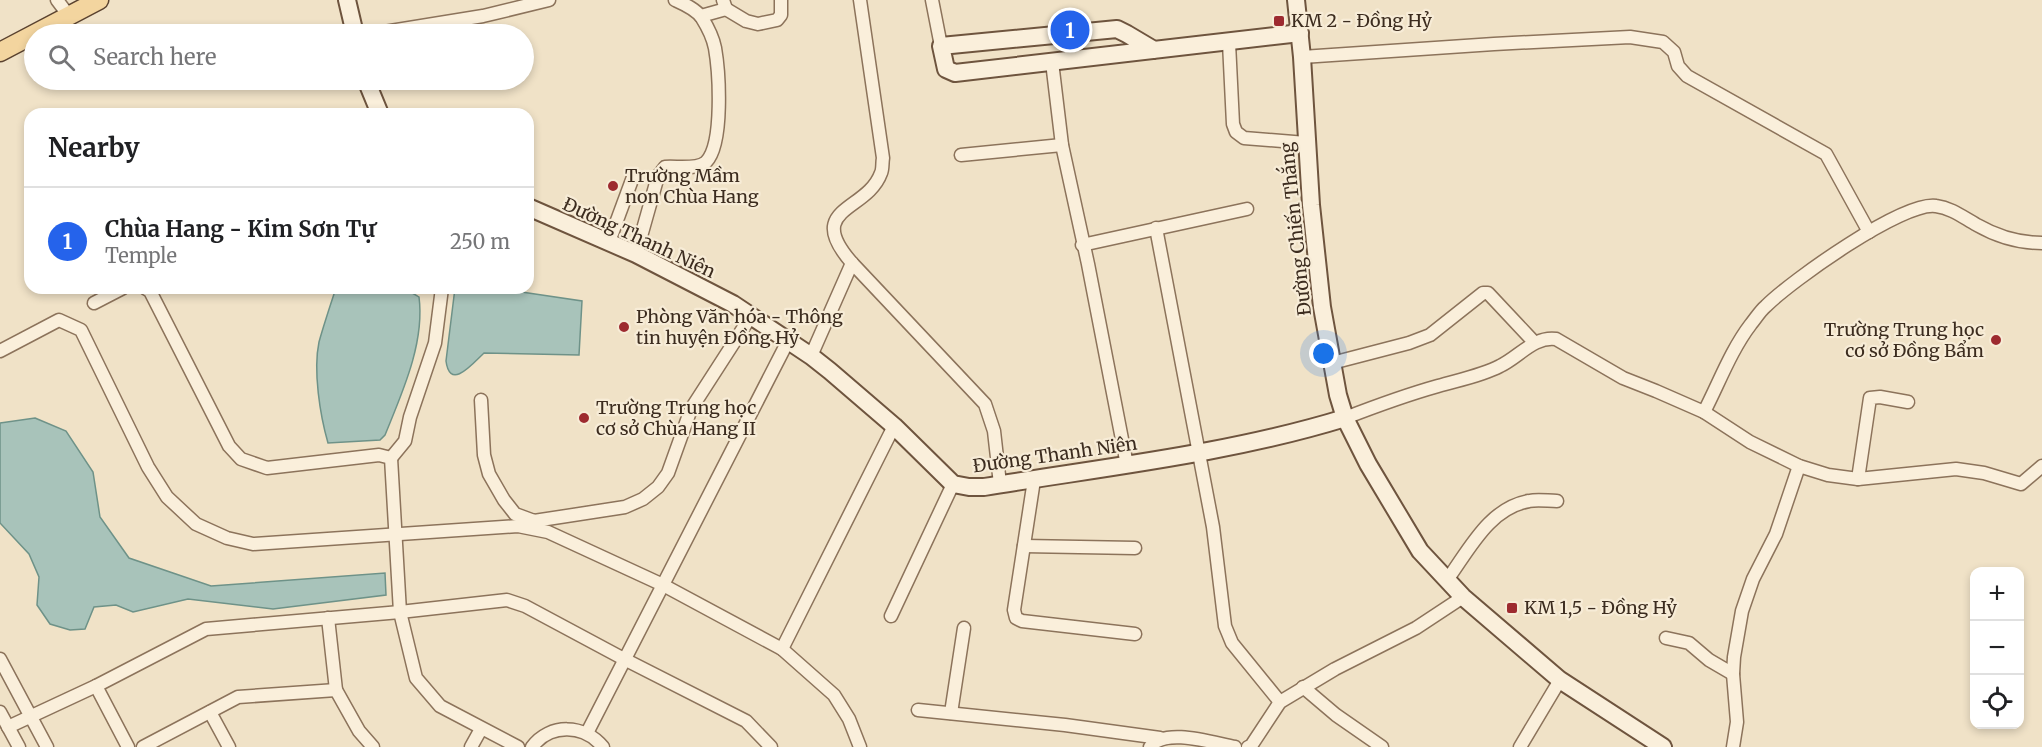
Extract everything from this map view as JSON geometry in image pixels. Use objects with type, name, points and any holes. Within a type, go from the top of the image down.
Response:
[{"type":"main road","points":[[54,24],[99,0]]},
{"type":"main road","points":[[0,52],[24,39]]},
{"type":"street","points":[[57,0],[69,16]]},
{"type":"street","points":[[347,0],[353,24]]},
{"type":"street","points":[[434,24],[483,16],[549,0]]},
{"type":"street","points":[[636,254],[658,176],[665,167],[697,166],[706,162],[712,152],[720,102],[715,46],[700,16],[688,6],[675,0]]},
{"type":"street","points":[[700,16],[724,4],[746,21],[758,24],[777,20],[781,15],[781,0]]},
{"type":"street","points":[[860,0],[883,158],[882,172],[874,185],[843,211],[834,226],[834,237],[852,263],[985,404],[994,431],[1000,484]]},
{"type":"street","points":[[932,0],[946,69],[955,73],[1229,43],[1299,33]]},
{"type":"street","name":"Đường Chiến Thắng","points":[[1296,0],[1302,57],[1306,143],[1322,307],[1345,418],[1368,464],[1420,551],[1463,597],[1560,680],[1663,747]]},
{"type":"street","points":[[941,46],[1117,29],[1128,33],[1154,50]]},
{"type":"street","points":[[1302,57],[1618,38],[1647,38],[1663,42],[1674,52],[1678,66],[1688,76],[1826,154],[1869,232]]},
{"type":"street","points":[[1229,43],[1233,124],[1236,132],[1245,138],[1306,143]]},
{"type":"street","points":[[1052,62],[1062,145],[1127,465]]},
{"type":"street","points":[[370,90],[378,108]]},
{"type":"street","points":[[961,156],[1062,145]]},
{"type":"street","points":[[609,242],[633,177]]},
{"type":"street","points":[[1704,412],[1733,353],[1749,326],[1764,308],[1782,292],[1869,232],[1906,212],[1922,206],[1936,206],[1960,215],[2002,237],[2022,243],[2042,243]]},
{"type":"street","points":[[1082,245],[1247,209]]},
{"type":"street","name":"Đường Thanh Niên","points":[[534,210],[636,254],[733,304],[811,356],[894,426],[953,484],[969,487],[1034,480],[1200,453],[1260,442],[1345,418]]},
{"type":"street","points":[[1156,228],[1213,527],[1225,627],[1232,643],[1280,702]]},
{"type":"street","points":[[811,356],[852,263]]},
{"type":"street","points":[[1332,363],[1409,343],[1430,335],[1483,293],[1488,293],[1534,342]]},
{"type":"street","points":[[94,303],[111,294]]},
{"type":"street","points":[[152,294],[229,446],[241,459],[267,468],[379,455],[391,458]]},
{"type":"street","points":[[441,294],[435,343],[410,417],[405,441],[391,458],[400,612],[417,678],[440,706],[518,747]]},
{"type":"street","points":[[481,400],[484,455],[489,474],[515,514],[534,520],[625,507],[643,499],[658,487],[668,473],[691,409],[751,316]]},
{"type":"street","points":[[0,351],[59,320],[81,330],[148,467],[167,497],[196,524],[227,538],[253,544],[519,526],[548,532],[663,585],[782,649],[834,695],[849,719],[860,747]]},
{"type":"street","points":[[1345,418],[1402,397],[1496,368],[1512,360],[1534,342],[1546,338],[1556,339],[1623,378],[1704,412],[1750,442],[1799,466],[1828,475],[1858,479],[1956,469],[1984,473],[2021,484],[2042,466]]},
{"type":"street","points":[[587,733],[788,341]]},
{"type":"street","points":[[1858,479],[1870,398],[1880,397],[1908,402]]},
{"type":"street","points":[[782,649],[894,426]]},
{"type":"street","points":[[1733,747],[1737,722],[1732,674],[1736,639],[1746,595],[1776,534],[1799,466]]},
{"type":"street","points":[[1034,480],[1014,610],[1016,618],[1023,621],[1135,634]]},
{"type":"street","points":[[891,616],[953,484]]},
{"type":"street","points":[[1447,580],[1484,528],[1500,513],[1530,500],[1557,501]]},
{"type":"street","points":[[1024,546],[1134,548]]},
{"type":"street","points":[[1250,747],[1280,702],[1303,687],[1416,628],[1463,597]]},
{"type":"street","points":[[8,727],[96,686],[206,628],[400,612],[507,600],[525,606],[624,660],[746,721],[771,747]]},
{"type":"street","points":[[328,618],[336,690],[359,731],[374,747]]},
{"type":"street","points":[[951,713],[964,628]]},
{"type":"street","points":[[1666,638],[1689,643],[1732,674]]},
{"type":"street","points":[[0,659],[47,747]]},
{"type":"street","points":[[1520,747],[1560,680]]},
{"type":"street","points":[[96,686],[128,747]]},
{"type":"street","points":[[1303,687],[1336,715],[1382,747]]},
{"type":"street","points":[[143,747],[238,697],[336,690]]},
{"type":"street","points":[[918,710],[1065,725],[1155,743],[1173,736],[1235,747]]},
{"type":"street","points":[[0,712],[19,747]]},
{"type":"street","points":[[210,712],[229,747]]},
{"type":"street","points":[[471,747],[481,729]]},
{"type":"street","points":[[532,747],[547,734],[560,729],[574,729],[587,733],[603,747]]},
{"type":"water","points":[[334,294],[413,294],[419,297],[419,332],[411,368],[385,435],[380,440],[328,443],[318,393],[317,354]]},
{"type":"water","points":[[454,294],[534,294],[582,301],[579,355],[484,353],[469,368],[457,374],[452,374],[448,370],[446,361]]},
{"type":"water","points":[[35,418],[66,431],[93,472],[100,517],[129,558],[211,586],[385,573],[386,595],[273,609],[188,599],[133,612],[116,605],[94,607],[85,629],[70,630],[50,624],[37,605],[39,577],[29,554],[0,523],[0,423]]},
{"type":"place","name":"KM 2 - Đồng Hỷ","points":[[1279,21]]},
{"type":"place","name":"Chùa Hang - Kim Sơn Tự","points":[[1070,30]]},
{"type":"place","name":"Trường Mầm non Chùa Hang","points":[[613,186]]},
{"type":"place","name":"Phòng Văn hóa - Thông tin huyện Đồng Hỷ","points":[[624,327]]},
{"type":"place","name":"Trường Trung học cơ sở Đồng Bẩm","points":[[1996,340]]},
{"type":"place","name":"Trường Trung học cơ sở Chùa Hang II","points":[[584,418]]},
{"type":"place","name":"KM 1,5 - Đồng Hỷ","points":[[1512,608]]}]
